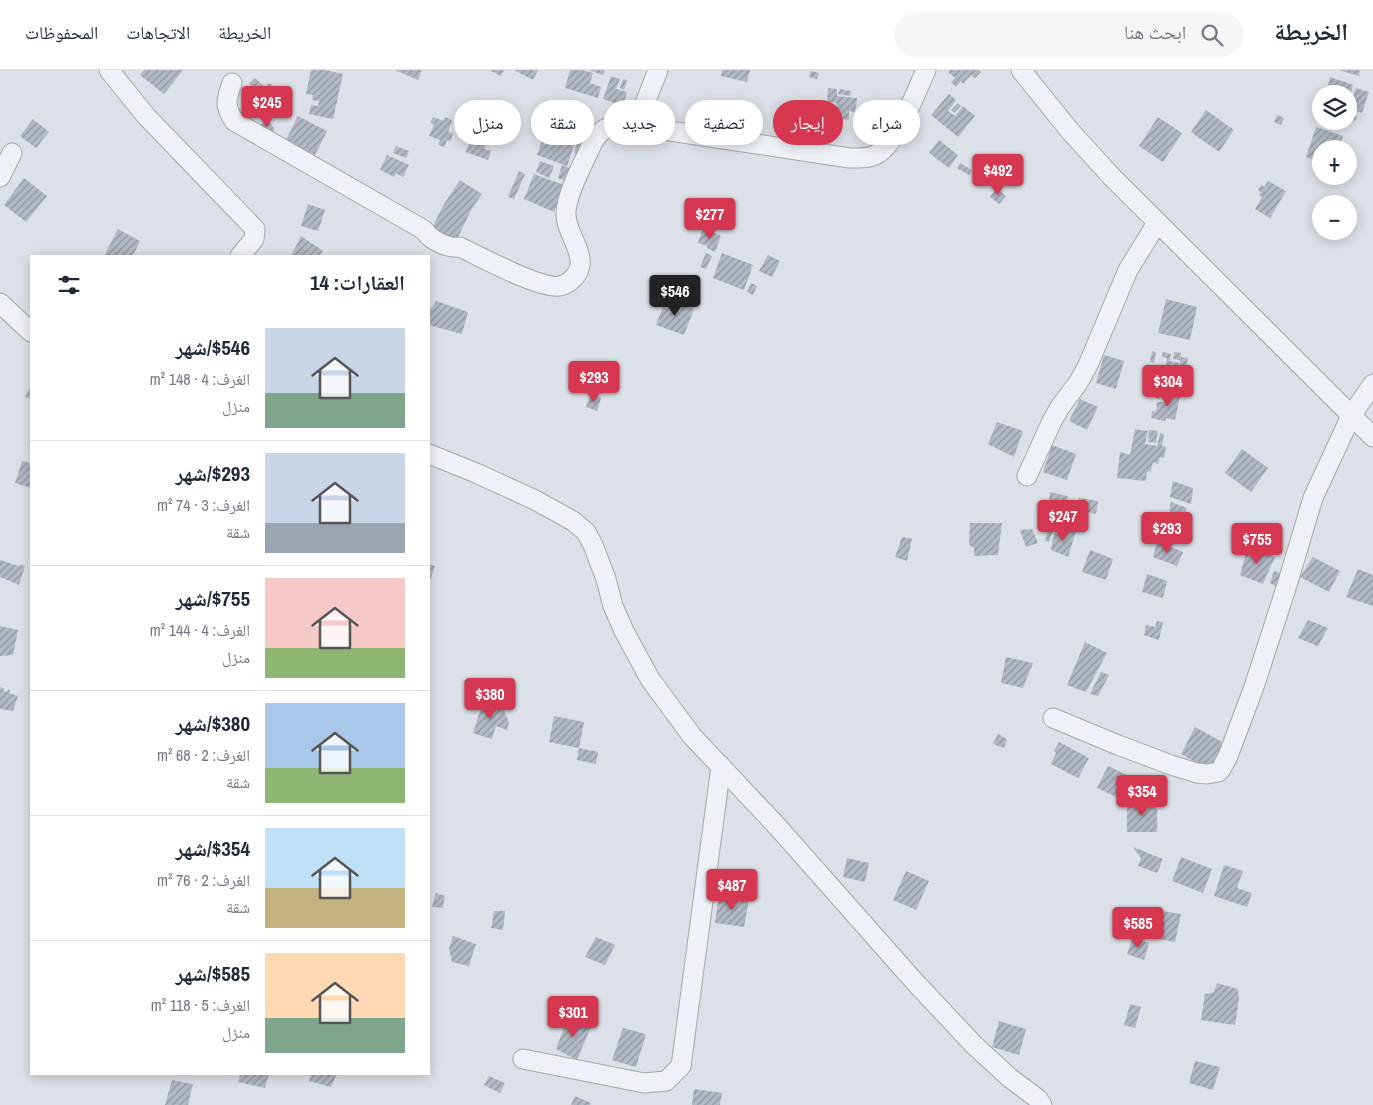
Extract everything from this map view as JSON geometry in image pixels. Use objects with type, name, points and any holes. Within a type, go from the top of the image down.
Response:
[{"type":"street","points":[[109,70],[146,116],[255,230],[254,239],[241,255]]},
{"type":"street","points":[[646,100],[658,70]]},
{"type":"street","points":[[675,132],[850,158],[871,157],[878,154],[894,136],[926,70]]},
{"type":"street","points":[[1021,70],[1070,131],[1157,223],[1373,437]]},
{"type":"street","points":[[232,83],[226,101],[228,111],[234,121],[424,230],[428,236],[453,248],[460,247],[533,281],[549,286],[559,286],[568,282],[574,278],[578,271],[580,264],[578,252],[565,214],[567,203],[598,134],[604,129]]},
{"type":"street","points":[[0,177],[12,153]]},
{"type":"street","points":[[1027,476],[1052,421],[1088,365],[1128,270],[1157,223]]},
{"type":"street","points":[[0,303],[30,331]]},
{"type":"street","points":[[1053,718],[1118,745],[1197,773],[1207,774],[1218,772],[1221,769],[1228,756],[1254,687],[1313,498],[1351,416],[1373,384]]},
{"type":"street","points":[[430,454],[534,500],[573,521],[586,532],[606,579],[613,606],[650,679],[692,736],[776,825],[914,981],[974,1045],[1010,1078],[1038,1099],[1042,1105]]},
{"type":"street","points":[[523,1059],[644,1083],[666,1081],[681,1066],[721,766]]},
{"type":"building","points":[[144,70],[183,70],[164,94],[140,75]]},
{"type":"building","points":[[311,70],[325,70],[343,74],[333,119],[309,114],[311,105],[318,106],[319,101],[312,100],[313,95],[306,94]]},
{"type":"building","points":[[395,70],[422,70],[418,80]]},
{"type":"building","points":[[489,70],[504,70],[501,76]]},
{"type":"building","points":[[514,70],[538,70],[533,80]]},
{"type":"building","points":[[570,70],[582,70],[593,73],[590,83],[601,87],[598,98],[565,88]]},
{"type":"building","points":[[589,70],[605,70],[603,75]]},
{"type":"building","points":[[722,70],[750,70],[747,82],[721,76]]},
{"type":"building","points":[[950,70],[979,70],[981,72],[975,78],[971,75],[963,84],[961,81],[956,87],[951,82],[955,78],[948,72]]},
{"type":"building","points":[[1339,70],[1360,70],[1359,76]]},
{"type":"building","points":[[811,71],[819,73],[817,79],[809,77]]},
{"type":"building","points":[[611,76],[620,79],[616,89],[627,92],[625,100],[603,99]]},
{"type":"building","points":[[1330,77],[1353,85],[1328,85]]},
{"type":"building","points":[[255,78],[265,87],[269,83],[279,92],[273,99],[277,102],[269,111],[263,105],[257,111],[242,97],[252,86],[249,84]]},
{"type":"building","points":[[623,79],[627,80],[624,90],[620,88]]},
{"type":"building","points":[[828,88],[837,89],[837,96],[857,98],[857,100],[853,100],[853,112],[849,111],[849,120],[843,119],[843,100],[827,100]]},
{"type":"building","points":[[1357,88],[1369,92],[1362,113],[1357,111]]},
{"type":"building","points":[[840,89],[851,91],[850,96],[838,94]]},
{"type":"building","points":[[949,94],[956,100],[948,111],[955,116],[963,106],[975,116],[958,137],[931,115]]},
{"type":"building","points":[[958,103],[961,106],[954,113],[951,110]]},
{"type":"building","points":[[1206,110],[1234,130],[1219,152],[1191,132]]},
{"type":"building","points":[[1277,115],[1284,118],[1281,125],[1274,122]]},
{"type":"building","points":[[298,116],[327,131],[315,155],[286,140]]},
{"type":"building","points":[[433,117],[444,121],[445,117],[452,120],[448,132],[453,133],[451,141],[447,140],[444,147],[438,145],[440,140],[429,136],[434,124],[430,123]]},
{"type":"building","points":[[1158,117],[1182,133],[1163,162],[1139,146]]},
{"type":"building","points":[[33,119],[49,132],[36,148],[20,136]]},
{"type":"building","points":[[268,120],[275,130],[267,136],[259,126]]},
{"type":"building","points":[[1315,130],[1325,130],[1343,136],[1341,140],[1312,140],[1312,159],[1306,157]]},
{"type":"building","points":[[939,140],[958,155],[949,168],[929,153]]},
{"type":"building","points":[[468,145],[486,145],[484,149],[491,151],[488,160],[466,152]]},
{"type":"building","points":[[540,145],[574,145],[567,166],[537,155]]},
{"type":"building","points":[[576,145],[587,145],[583,156],[574,153]]},
{"type":"building","points":[[396,146],[409,151],[406,158],[393,153]]},
{"type":"building","points":[[387,155],[409,165],[403,177],[396,173],[394,177],[380,170]]},
{"type":"building","points":[[540,161],[554,166],[549,178],[536,172]]},
{"type":"building","points":[[960,163],[972,170],[969,175],[957,168]]},
{"type":"building","points":[[562,165],[578,171],[573,184],[558,178]]},
{"type":"building","points":[[519,171],[525,174],[514,199],[508,197]]},
{"type":"building","points":[[534,174],[564,185],[554,212],[524,199]]},
{"type":"building","points":[[24,178],[47,196],[26,222],[4,205]]},
{"type":"building","points":[[460,180],[482,194],[470,212],[453,248],[428,236],[444,204]]},
{"type":"building","points":[[1268,181],[1286,191],[1270,218],[1255,209],[1262,197],[1259,195],[1261,192],[1258,190],[1261,185],[1264,187]]},
{"type":"building","points":[[997,188],[1006,196],[999,204],[990,197]]},
{"type":"building","points":[[308,204],[325,210],[318,231],[301,226]]},
{"type":"building","points":[[703,228],[721,236],[715,252],[707,248],[708,246],[698,243]]},
{"type":"building","points":[[118,229],[140,241],[133,255],[105,255]]},
{"type":"building","points":[[301,236],[323,251],[320,255],[292,255]]},
{"type":"building","points":[[706,253],[712,256],[706,269],[700,267]]},
{"type":"building","points":[[722,253],[753,265],[744,290],[713,278]]},
{"type":"building","points":[[768,255],[780,261],[772,277],[759,271]]},
{"type":"building","points":[[751,283],[757,286],[753,295],[747,292]]},
{"type":"building","points":[[666,299],[694,309],[684,335],[656,325]]},
{"type":"building","points":[[1166,299],[1197,307],[1190,340],[1158,333]]},
{"type":"building","points":[[436,301],[468,312],[462,334],[430,325],[431,309]]},
{"type":"building","points":[[1152,351],[1156,352],[1154,363],[1150,362]]},
{"type":"building","points":[[1163,352],[1171,354],[1170,361],[1179,363],[1179,366],[1181,357],[1188,358],[1183,381],[1178,383],[1167,381],[1169,371],[1165,370],[1167,358],[1162,357]]},
{"type":"building","points":[[1174,352],[1181,353],[1180,360],[1173,359]]},
{"type":"building","points":[[1104,355],[1124,361],[1116,389],[1096,383]]},
{"type":"building","points":[[30,387],[30,399],[25,397]]},
{"type":"building","points":[[1157,389],[1162,390],[1160,399],[1155,398]]},
{"type":"building","points":[[1166,390],[1181,392],[1175,420],[1166,418],[1165,421],[1151,418],[1152,411],[1156,412],[1157,402],[1168,402],[1169,398],[1164,397]]},
{"type":"building","points":[[591,394],[601,398],[597,411],[586,407]]},
{"type":"building","points":[[1080,399],[1098,407],[1087,430],[1069,421]]},
{"type":"building","points":[[997,422],[1023,431],[1014,457],[988,444]]},
{"type":"building","points":[[1135,429],[1148,431],[1145,444],[1157,446],[1160,433],[1164,434],[1162,446],[1166,447],[1164,458],[1160,457],[1158,464],[1153,462],[1151,471],[1147,472],[1146,481],[1117,478],[1120,452],[1130,455]]},
{"type":"building","points":[[1149,430],[1158,431],[1156,443],[1148,442]]},
{"type":"building","points":[[1052,445],[1076,454],[1067,480],[1043,472]]},
{"type":"building","points":[[1242,449],[1268,468],[1251,492],[1225,473]]},
{"type":"building","points":[[22,461],[30,463],[30,488],[15,483]]},
{"type":"building","points":[[1173,481],[1193,488],[1191,504],[1170,497]]},
{"type":"building","points":[[1050,492],[1068,496],[1060,532],[1053,529],[1049,542],[1045,541],[1049,526],[1041,523],[1044,499],[1049,501]]},
{"type":"building","points":[[1079,498],[1098,501],[1096,514],[1079,510]]},
{"type":"building","points":[[1171,502],[1187,508],[1183,517],[1169,511]]},
{"type":"building","points":[[1162,522],[1181,529],[1176,542],[1160,538]]},
{"type":"building","points":[[970,523],[1002,523],[998,555],[974,556],[974,548],[969,545]]},
{"type":"building","points":[[1064,527],[1076,531],[1068,557],[1051,550],[1054,533],[1060,535]]},
{"type":"building","points":[[1032,529],[1038,543],[1026,547],[1020,530]]},
{"type":"building","points":[[902,537],[912,539],[907,561],[895,557]]},
{"type":"building","points":[[1157,541],[1183,552],[1177,566],[1153,557]]},
{"type":"building","points":[[1248,546],[1275,557],[1263,584],[1240,575]]},
{"type":"building","points":[[1090,550],[1113,559],[1106,580],[1082,572]]},
{"type":"building","points":[[1313,557],[1340,571],[1329,592],[1300,577]]},
{"type":"building","points":[[0,560],[25,566],[19,585],[0,577]]},
{"type":"building","points":[[430,564],[435,566],[430,581]]},
{"type":"building","points":[[1358,569],[1373,575],[1373,606],[1346,597]]},
{"type":"building","points":[[1274,571],[1282,573],[1277,587],[1270,583]]},
{"type":"building","points":[[1147,574],[1167,581],[1163,598],[1142,592]]},
{"type":"building","points":[[1308,620],[1328,628],[1318,646],[1298,638]]},
{"type":"building","points":[[1157,621],[1163,622],[1159,640],[1144,635],[1146,625],[1155,627]]},
{"type":"building","points":[[0,626],[18,630],[13,655],[0,656]]},
{"type":"building","points":[[1085,642],[1107,653],[1086,692],[1067,685]]},
{"type":"building","points":[[1006,657],[1033,663],[1023,688],[1001,683]]},
{"type":"building","points":[[1101,672],[1109,675],[1098,696],[1090,694]]},
{"type":"building","points":[[0,687],[4,688],[3,691],[7,692],[8,689],[10,690],[9,693],[18,696],[13,711],[0,709]]},
{"type":"building","points":[[483,701],[503,708],[509,722],[507,730],[496,726],[492,739],[473,733]]},
{"type":"building","points":[[554,716],[584,722],[579,748],[549,742]]},
{"type":"building","points":[[1195,727],[1224,743],[1210,770],[1181,754]]},
{"type":"building","points":[[998,734],[1007,739],[1004,748],[993,744]]},
{"type":"building","points":[[1059,742],[1089,758],[1078,778],[1051,764],[1056,753],[1054,751]]},
{"type":"building","points":[[579,748],[598,752],[596,764],[577,760]]},
{"type":"building","points":[[1108,766],[1143,783],[1127,802],[1097,788]]},
{"type":"building","points":[[1127,802],[1157,802],[1157,832],[1127,832]]},
{"type":"building","points":[[1133,847],[1163,859],[1157,873],[1138,866],[1141,858]]},
{"type":"building","points":[[1181,857],[1212,869],[1203,893],[1172,881]]},
{"type":"building","points":[[847,858],[869,863],[865,882],[843,877]]},
{"type":"building","points":[[1224,865],[1243,871],[1237,888],[1252,893],[1247,907],[1214,896]]},
{"type":"building","points":[[906,871],[929,881],[916,910],[893,900]]},
{"type":"building","points":[[436,893],[445,896],[443,908],[432,907]]},
{"type":"building","points":[[719,895],[749,899],[744,927],[715,923]]},
{"type":"building","points":[[1157,910],[1181,914],[1175,942],[1152,938]]},
{"type":"building","points":[[494,911],[505,911],[503,930],[491,928]]},
{"type":"building","points":[[453,936],[476,944],[469,966],[452,962],[449,948]]},
{"type":"building","points":[[596,937],[615,945],[605,965],[585,957]]},
{"type":"building","points":[[1133,937],[1149,943],[1144,960],[1127,954]]},
{"type":"building","points":[[1217,983],[1238,989],[1239,998],[1235,1025],[1201,1020],[1205,994],[1214,992]]},
{"type":"building","points":[[1130,1004],[1141,1007],[1135,1028],[1124,1025]]},
{"type":"building","points":[[568,1017],[591,1027],[577,1060],[556,1049]]},
{"type":"building","points":[[999,1021],[1026,1029],[1019,1055],[992,1047]]},
{"type":"building","points":[[623,1028],[646,1034],[636,1067],[612,1060]]},
{"type":"building","points":[[1195,1061],[1220,1067],[1213,1090],[1189,1083]]},
{"type":"building","points":[[240,1075],[269,1075],[265,1088],[238,1082]]},
{"type":"building","points":[[311,1075],[337,1075],[331,1087],[309,1081]]},
{"type":"building","points":[[489,1076],[505,1083],[500,1093],[484,1085]]},
{"type":"building","points":[[172,1080],[193,1084],[188,1105],[165,1105]]},
{"type":"building","points":[[694,1089],[722,1093],[720,1105],[692,1105]]},
{"type":"building","points":[[575,1096],[591,1103],[590,1105],[571,1105]]}]
